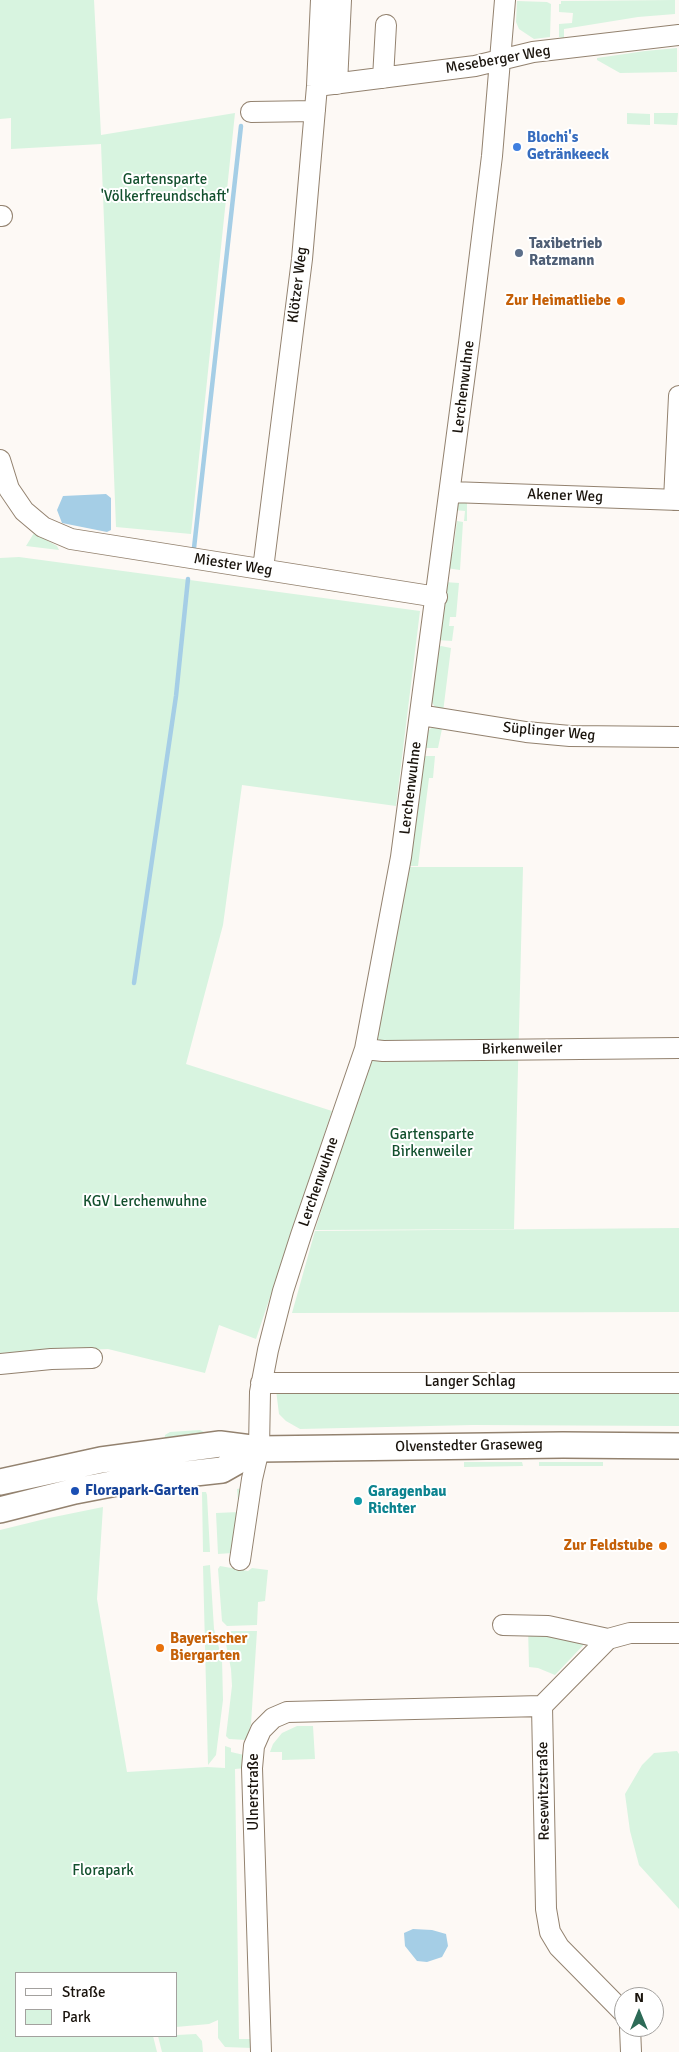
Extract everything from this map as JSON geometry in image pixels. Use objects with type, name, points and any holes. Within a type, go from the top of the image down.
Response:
[{"type":"main road","name":"Olvenstedter Graseweg","points":[[0,1482],[101,1460],[220,1444],[259,1449],[563,1445],[679,1446]]},
{"type":"main road","name":"Olvenstedter Graseweg","points":[[0,1510],[75,1491],[132,1480],[222,1470],[259,1449]]},
{"type":"street","name":"Klötzer Weg","points":[[263,569],[302,259],[315,111],[327,85],[320,0]]},
{"type":"street","points":[[327,85],[341,0]]},
{"type":"street","name":"Lerchenwuhne","points":[[240,1560],[252,1479],[259,1449],[261,1383],[268,1350],[283,1291],[365,1049],[401,857],[451,492],[492,156],[505,0]]},
{"type":"street","points":[[383,78],[386,25]]},
{"type":"street","name":"Meseberger Weg","points":[[327,85],[474,66],[533,52],[679,35]]},
{"type":"street","points":[[251,112],[315,111]]},
{"type":"street","points":[[676,500],[679,396]]},
{"type":"street","name":"Miester Weg","points":[[0,460],[5,481],[12,495],[34,521],[55,534],[82,542],[437,597]]},
{"type":"street","name":"Akener Weg","points":[[451,492],[676,500]]},
{"type":"street","name":"Süplinger Weg","points":[[420,715],[526,732],[570,736],[679,737]]},
{"type":"street","name":"Birkenweiler","points":[[365,1049],[391,1051],[679,1048]]},
{"type":"street","points":[[0,1364],[51,1359],[92,1358]]},
{"type":"street","name":"Langer Schlag","points":[[261,1383],[679,1383]]},
{"type":"street","points":[[503,1625],[548,1626],[608,1640]]},
{"type":"street","points":[[542,1706],[608,1640],[630,1633],[679,1633]]},
{"type":"street","name":"Resewitzstraße","points":[[542,1706],[548,1925],[559,1947],[614,2003]]},
{"type":"street","name":"Ulnerstraße","points":[[261,2052],[252,1768],[254,1746],[261,1730],[273,1718],[287,1712],[542,1706]]},
{"type":"street","points":[[630,2037],[631,2052]]},
{"type":"green space","name":"Gartensparte 'Völkerfreundschaft'","points":[[0,0],[94,0],[101,135],[235,113],[191,534],[116,527],[101,144],[11,149],[11,118],[0,119]]},
{"type":"green space","points":[[675,0],[675,14],[638,17],[564,29],[564,38],[559,37],[559,24],[572,23],[573,13],[559,12],[561,1]]},
{"type":"green space","points":[[517,1],[547,2],[551,4],[550,37],[534,39],[519,29],[516,22]]},
{"type":"green space","points":[[677,48],[677,72],[620,73],[597,60],[597,58]]},
{"type":"green space","points":[[627,113],[650,114],[650,125],[627,124]]},
{"type":"green space","points":[[654,113],[678,113],[677,125],[654,124]]},
{"type":"green space","points":[[467,498],[467,521],[464,521],[465,511],[454,510],[457,502]]},
{"type":"green space","points":[[457,521],[463,522],[460,570],[446,568],[448,552],[453,552]]},
{"type":"green space","points":[[34,533],[57,546],[59,550],[26,546]]},
{"type":"green space","name":"KGV Lerchenwuhne","points":[[19,557],[420,611],[396,806],[242,785],[223,925],[186,1064],[332,1111],[256,1339],[219,1325],[205,1373],[108,1349],[0,1353],[0,558]]},
{"type":"green space","points":[[444,582],[459,583],[456,617],[450,617],[449,626],[454,626],[452,641],[436,640]]},
{"type":"green space","points":[[441,646],[451,648],[443,712],[436,709],[430,699],[435,648]]},
{"type":"green space","points":[[443,724],[438,748],[423,748],[426,732],[433,727]]},
{"type":"green space","points":[[422,756],[435,756],[433,778],[429,778],[418,866],[406,866]]},
{"type":"green space","name":"Gartensparte Birkenweiler","points":[[409,867],[523,867],[514,1229],[315,1230],[367,1067]]},
{"type":"green space","points":[[679,1228],[679,1312],[292,1313],[315,1231]]},
{"type":"green space","points":[[679,1387],[679,1426],[473,1425],[300,1429],[286,1421],[279,1414],[276,1390]]},
{"type":"green space","points":[[200,1430],[208,1434],[164,1442],[165,1435],[170,1432]]},
{"type":"green space","points":[[464,1462],[522,1462],[523,1466],[464,1467]]},
{"type":"green space","points":[[539,1462],[603,1462],[603,1466],[539,1466]]},
{"type":"green space","points":[[243,1488],[239,1512],[237,1489]]},
{"type":"green space","points":[[202,1492],[206,1492],[207,1495],[210,1552],[203,1552]]},
{"type":"green space","name":"Florapark","points":[[103,1507],[97,1599],[127,1772],[207,1767],[225,1768],[225,1746],[231,1748],[231,1752],[244,1755],[246,1768],[235,1769],[239,2039],[251,2039],[252,2048],[225,2047],[218,2038],[218,2020],[209,2024],[178,2027],[178,1972],[15,1972],[15,2037],[153,2037],[157,2052],[0,2052],[0,1530]]},
{"type":"green space","points":[[239,1512],[232,1553],[218,1554],[216,1513]]},
{"type":"green space","points":[[210,1565],[214,1629],[222,1659],[223,1700],[216,1755],[208,1765],[203,1566]]},
{"type":"green space","points":[[220,1566],[248,1571],[252,1568],[268,1570],[265,1601],[258,1602],[257,1625],[227,1626],[222,1621],[218,1569]]},
{"type":"green space","points":[[528,1627],[591,1637],[555,1675],[538,1668],[529,1667]]},
{"type":"green space","points":[[225,1631],[257,1631],[251,1724],[246,1740],[229,1739],[226,1736],[232,1686]]},
{"type":"green space","points":[[297,1726],[313,1726],[315,1759],[282,1760],[282,1752],[270,1752],[273,1744],[282,1733]]},
{"type":"green space","points":[[677,1751],[679,1754],[679,1909],[639,1865],[630,1831],[625,1794],[642,1765],[654,1753]]},
{"type":"green space","points":[[196,2034],[202,2041],[203,2052],[162,2052],[158,2037],[178,2037],[178,2035]]},
{"type":"water","points":[[106,494],[111,498],[111,530],[107,532],[62,523],[57,510],[63,496]]},
{"type":"water","points":[[413,1929],[432,1930],[446,1934],[448,1946],[442,1957],[427,1962],[417,1961],[405,1946],[404,1933]]},
{"type":"waterway","points":[[194,548],[241,126]]},
{"type":"waterway","points":[[134,983],[176,696],[188,579]]},
{"type":"place","name":"Blochi's Getränkeeck","points":[[517,147]]},
{"type":"place","name":"Taxibetrieb Ratzmann","points":[[519,253]]},
{"type":"place","name":"Zur Heimatliebe","points":[[621,301]]},
{"type":"place","name":"Florapark-Garten","points":[[75,1491]]},
{"type":"place","name":"Garagenbau Richter","points":[[358,1501]]},
{"type":"place","name":"Zur Feldstube","points":[[663,1546]]},
{"type":"place","name":"Bayerischer Biergarten","points":[[160,1648]]}]
